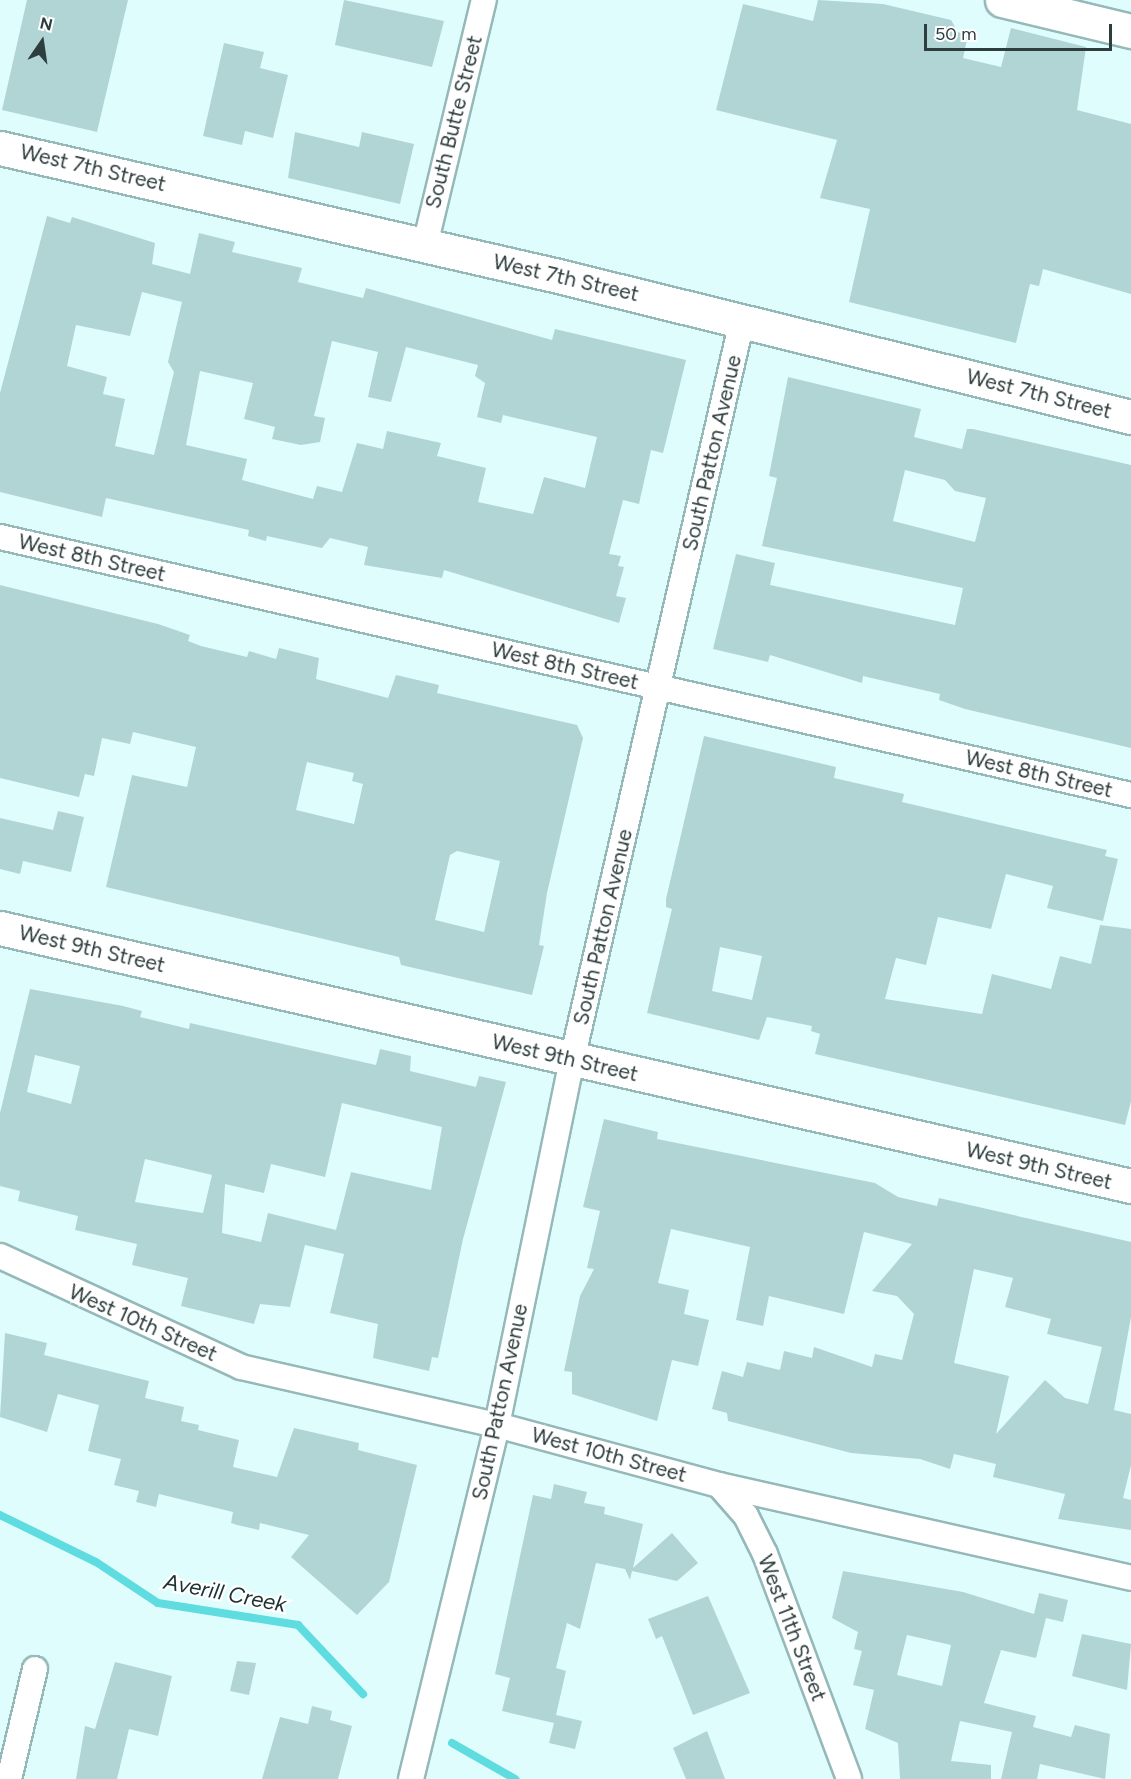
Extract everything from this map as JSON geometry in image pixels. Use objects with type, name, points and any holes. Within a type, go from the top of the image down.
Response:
[{"type":"street","name":"South Butte Street","points":[[425,245],[484,0]]},
{"type":"street","points":[[1002,0],[1131,31]]},
{"type":"street","name":"West 7th Street","points":[[2,155],[425,245],[1131,417]]},
{"type":"street","name":"South Patton Avenue","points":[[411,1779],[497,1425],[572,1060],[660,688],[742,321]]},
{"type":"street","name":"West 8th Street","points":[[0,537],[1131,795]]},
{"type":"street","name":"West 9th Street","points":[[0,928],[1131,1186]]},
{"type":"street","name":"West 10th Street","points":[[0,1256],[241,1367],[497,1425],[719,1485],[1131,1578]]},
{"type":"street","name":"West 11th Street","points":[[719,1485],[746,1516],[765,1554],[849,1779]]},
{"type":"street","points":[[9,1779],[35,1669]]},
{"type":"building","points":[[27,0],[128,0],[97,132],[2,110]]},
{"type":"building","points":[[344,0],[444,21],[432,67],[335,45]]},
{"type":"building","points":[[818,0],[883,4],[951,20],[958,32],[968,35],[963,58],[1001,67],[1011,28],[1086,47],[1077,110],[1131,124],[1131,294],[1043,269],[1039,286],[1030,284],[1016,343],[849,302],[870,209],[820,198],[837,140],[716,110],[743,4],[813,21]]},
{"type":"building","points":[[224,43],[264,52],[260,68],[288,75],[273,138],[245,131],[242,145],[203,136]]},
{"type":"building","points":[[295,132],[359,147],[362,132],[414,144],[400,204],[288,178]]},
{"type":"building","points":[[47,216],[70,223],[72,217],[155,243],[152,264],[190,274],[199,233],[235,242],[232,252],[302,268],[298,282],[363,298],[366,288],[552,340],[555,329],[686,360],[663,453],[651,450],[639,504],[623,500],[609,554],[621,556],[618,566],[624,567],[616,596],[626,598],[619,623],[444,570],[442,578],[364,565],[368,547],[330,538],[322,548],[267,536],[266,541],[248,536],[249,530],[106,498],[102,517],[0,492],[0,393]],"holes":[[[142,292],[182,302],[168,362],[174,372],[154,455],[115,446],[125,399],[103,394],[107,377],[67,366],[76,325],[130,336]],[[332,341],[378,352],[368,397],[391,402],[406,347],[478,365],[475,376],[485,383],[477,417],[501,423],[503,415],[597,437],[585,488],[544,477],[533,514],[478,502],[486,468],[437,456],[441,443],[387,431],[383,449],[357,443],[342,492],[317,486],[313,499],[242,480],[247,459],[186,445],[200,371],[253,383],[244,419],[275,427],[272,439],[301,445],[320,442],[325,418],[314,416]]]},
{"type":"building","points":[[788,377],[921,409],[914,437],[962,449],[967,429],[973,429],[1131,465],[1131,748],[965,709],[939,700],[940,694],[863,676],[862,683],[770,655],[768,662],[713,649],[736,554],[775,563],[770,585],[955,625],[963,588],[762,546],[777,478],[769,476]],"holes":[[[905,470],[945,480],[955,491],[986,498],[975,542],[893,521]]]},
{"type":"building","points":[[0,585],[158,624],[190,635],[188,641],[201,646],[247,657],[249,651],[276,659],[279,648],[319,658],[316,679],[388,698],[396,675],[439,685],[437,693],[577,725],[583,738],[547,893],[539,945],[544,946],[532,995],[401,965],[399,957],[106,887],[132,775],[187,787],[196,747],[133,732],[130,744],[102,738],[94,776],[85,774],[79,797],[0,778]],"holes":[[[307,762],[354,773],[352,781],[363,784],[354,824],[296,810]],[[457,851],[500,861],[484,932],[435,920],[450,855]]]},
{"type":"building","points":[[704,736],[836,767],[834,778],[904,794],[902,802],[1107,850],[1105,856],[1118,859],[1103,921],[1047,908],[1053,886],[1006,874],[991,929],[938,917],[926,965],[896,958],[885,999],[982,1014],[992,974],[1051,989],[1060,956],[1091,964],[1100,925],[1131,929],[1131,1101],[1125,1125],[815,1054],[820,1034],[811,1031],[812,1026],[767,1017],[759,1040],[647,1013],[672,909],[666,907]],"holes":[[[720,947],[762,956],[752,1000],[712,991]]]},
{"type":"building","points":[[58,811],[84,817],[71,872],[23,861],[20,874],[0,869],[0,818],[53,830]]},
{"type":"building","points":[[30,989],[123,1006],[142,1011],[140,1017],[189,1029],[190,1023],[376,1065],[380,1049],[411,1056],[410,1071],[476,1087],[479,1076],[506,1082],[463,1239],[438,1358],[432,1357],[429,1371],[373,1358],[378,1324],[330,1313],[344,1254],[305,1245],[290,1307],[260,1304],[254,1324],[181,1306],[188,1278],[132,1265],[137,1244],[75,1230],[78,1216],[18,1201],[20,1191],[0,1186],[0,1113]],"holes":[[[35,1055],[80,1066],[71,1104],[27,1092]],[[342,1103],[442,1127],[431,1190],[351,1172],[336,1230],[268,1213],[261,1242],[222,1233],[225,1184],[264,1193],[271,1164],[325,1177]],[[145,1159],[212,1175],[203,1213],[135,1202]]]},
{"type":"building","points":[[604,1119],[658,1132],[657,1139],[875,1183],[898,1197],[937,1206],[939,1198],[1131,1242],[1131,1317],[1114,1410],[1131,1414],[1131,1465],[1123,1498],[1131,1500],[1131,1530],[1058,1519],[1065,1494],[993,1477],[996,1464],[954,1454],[950,1469],[920,1459],[851,1453],[728,1421],[727,1413],[712,1409],[722,1371],[743,1377],[747,1362],[780,1370],[784,1351],[812,1358],[814,1347],[872,1367],[875,1354],[902,1360],[914,1314],[897,1296],[872,1291],[912,1244],[864,1232],[844,1314],[769,1296],[763,1326],[736,1320],[750,1247],[671,1229],[658,1283],[689,1290],[684,1314],[709,1320],[698,1366],[672,1360],[657,1421],[572,1394],[572,1372],[564,1371],[580,1296],[594,1269],[587,1268],[600,1211],[583,1207]],"holes":[[[974,1269],[1013,1278],[1005,1307],[1051,1319],[1047,1334],[1102,1347],[1088,1404],[1065,1398],[1045,1380],[996,1434],[1009,1376],[954,1363]]]},
{"type":"building","points":[[5,1333],[47,1343],[44,1355],[149,1381],[145,1398],[184,1407],[181,1421],[199,1425],[198,1430],[239,1440],[233,1467],[277,1477],[294,1428],[359,1443],[358,1450],[417,1465],[389,1582],[357,1615],[291,1557],[309,1535],[260,1523],[259,1530],[237,1525],[231,1523],[233,1512],[159,1494],[156,1507],[136,1502],[139,1491],[114,1485],[121,1459],[88,1451],[99,1405],[58,1394],[47,1432],[0,1417]]},
{"type":"building","points":[[554,1484],[587,1492],[584,1503],[605,1507],[604,1514],[643,1524],[633,1568],[672,1533],[698,1563],[677,1581],[632,1571],[630,1580],[625,1569],[596,1563],[580,1629],[567,1623],[556,1668],[566,1671],[556,1715],[582,1721],[575,1749],[549,1743],[554,1723],[502,1711],[510,1678],[495,1674],[533,1495],[551,1499]]},
{"type":"building","points":[[843,1571],[963,1592],[1034,1614],[1039,1593],[1068,1600],[1063,1622],[1046,1618],[1036,1658],[1001,1650],[984,1703],[1036,1716],[1033,1727],[1071,1737],[1075,1725],[1110,1734],[1105,1779],[1040,1764],[1037,1779],[1001,1779],[1012,1732],[960,1721],[951,1761],[991,1765],[991,1779],[900,1779],[898,1743],[865,1729],[874,1690],[853,1685],[862,1651],[854,1649],[858,1632],[832,1618]],"holes":[[[907,1635],[951,1645],[942,1686],[897,1675]]]},
{"type":"building","points":[[708,1596],[750,1693],[693,1715],[662,1636],[656,1639],[648,1619]]},
{"type":"building","points":[[1082,1634],[1131,1644],[1127,1690],[1072,1676]]},
{"type":"building","points":[[237,1661],[256,1663],[249,1695],[230,1691]]},
{"type":"building","points":[[115,1662],[172,1676],[158,1736],[129,1729],[117,1779],[76,1779],[85,1726],[95,1729]]},
{"type":"building","points":[[312,1706],[332,1711],[330,1720],[352,1726],[338,1779],[262,1779],[280,1717],[308,1724]]},
{"type":"building","points":[[707,1731],[725,1779],[686,1779],[673,1748]]},
{"type":"waterway","name":"Averill Creek","points":[[0,1515],[96,1562],[158,1603],[298,1625],[363,1694]]},
{"type":"waterway","name":"Averill Creek","points":[[452,1743],[515,1779]]}]
